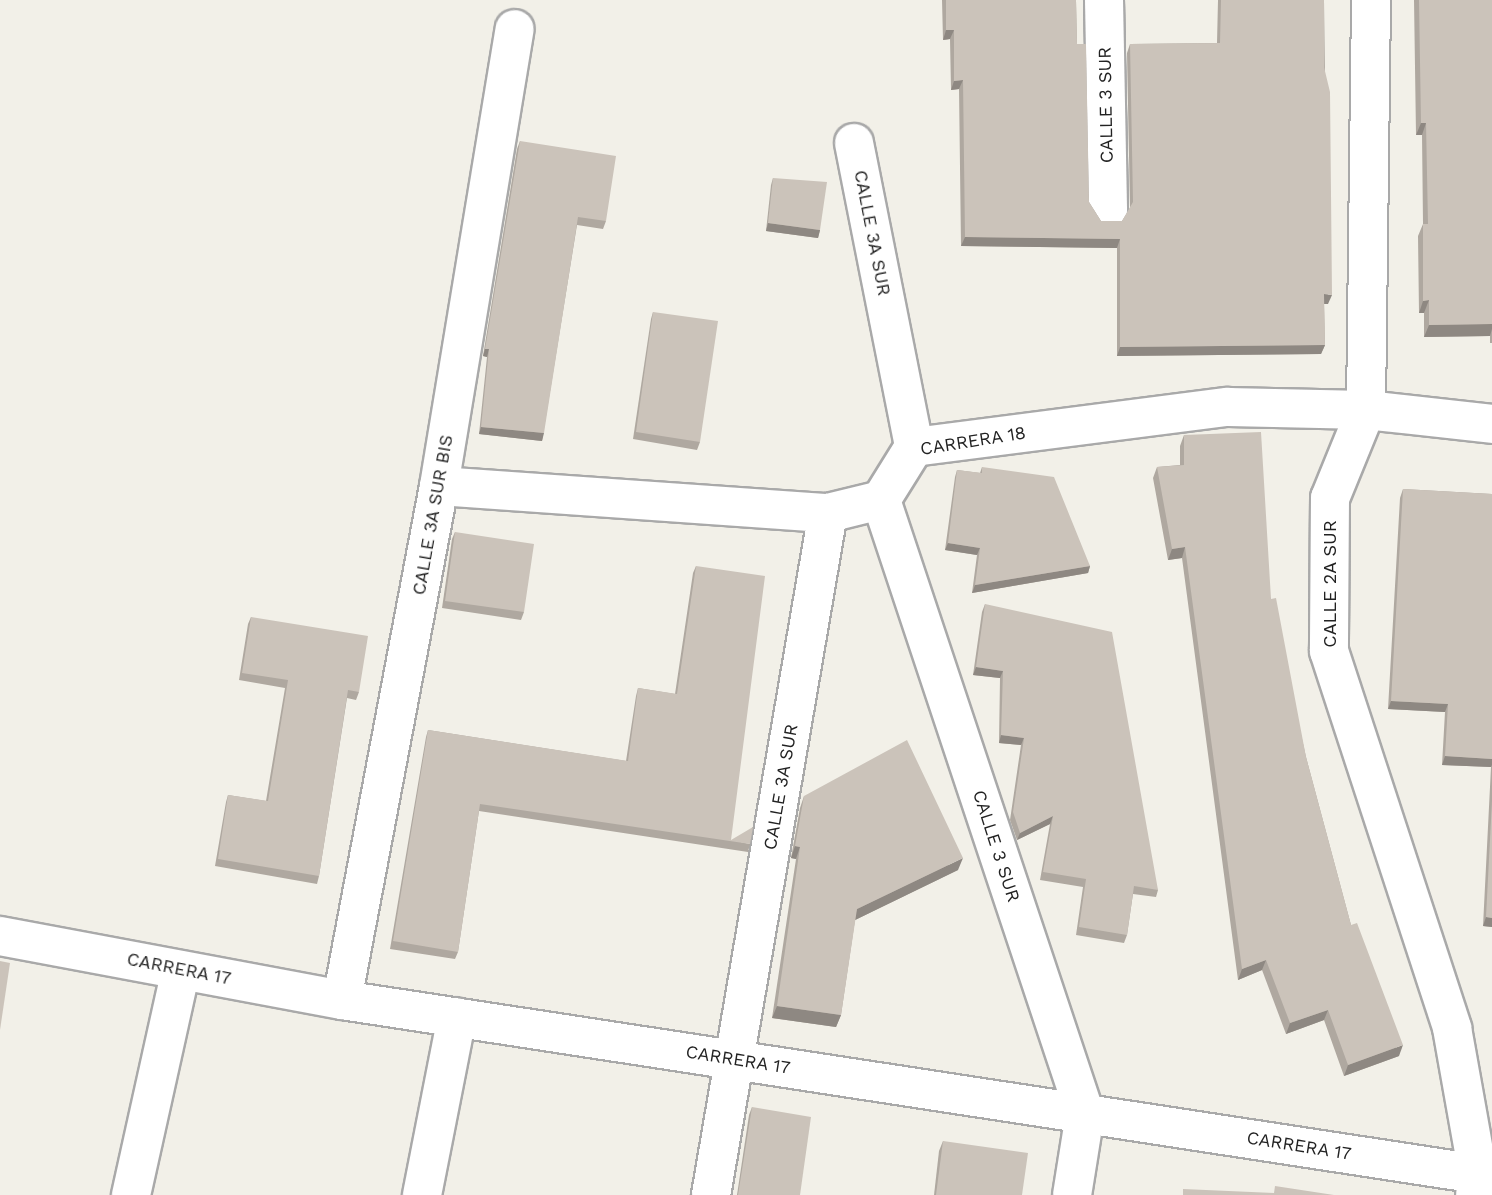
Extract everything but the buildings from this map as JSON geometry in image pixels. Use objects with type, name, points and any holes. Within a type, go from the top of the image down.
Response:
[{"type":"street","name":"CALLE 3 SUR","points":[[1104,0],[1108,211]]},
{"type":"street","name":"CALLE 2A SUR","points":[[1371,0],[1366,410],[1329,498],[1329,651],[1452,1028],[1477,1184]]},
{"type":"street","name":"CALLE 3A SUR BIS","points":[[342,1000],[439,486],[515,29]]},
{"type":"street","name":"CALLE 3A SUR","points":[[855,143],[914,447]]},
{"type":"street","name":"CARRERA 18","points":[[881,500],[914,447],[1228,407],[1366,410],[1492,424]]},
{"type":"street","points":[[439,486],[828,513],[881,500]]},
{"type":"street","name":"CALLE 3 SUR","points":[[881,500],[1085,1114],[1072,1195]]},
{"type":"street","name":"CALLE 3A SUR","points":[[711,1195],[828,513]]},
{"type":"street","name":"CARRERA 17","points":[[0,936],[342,1000],[1085,1114],[1477,1184]]},
{"type":"street","points":[[131,1195],[181,970]]},
{"type":"street","points":[[422,1195],[457,1017]]}]
